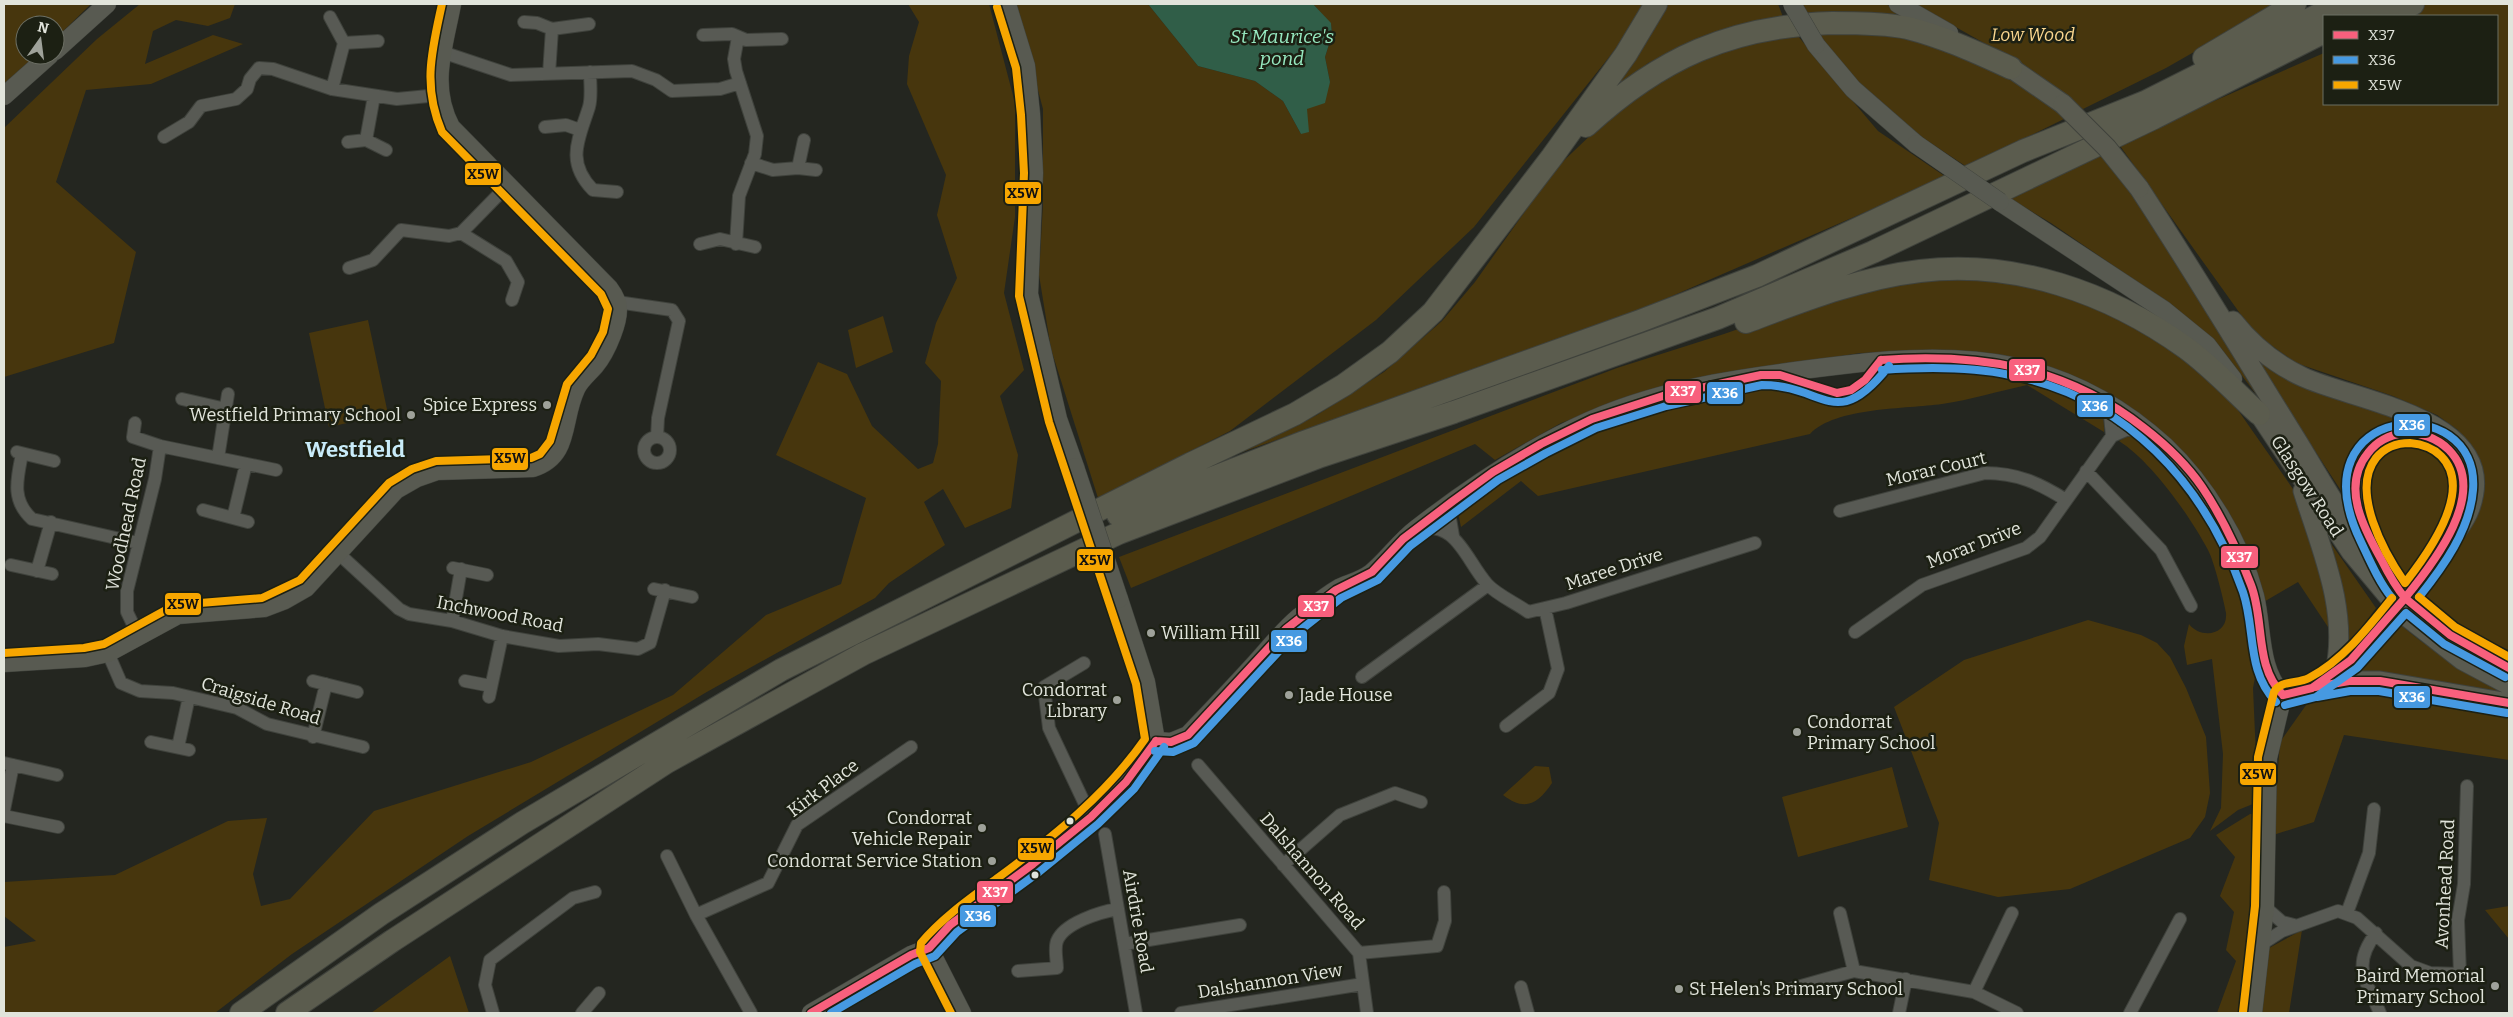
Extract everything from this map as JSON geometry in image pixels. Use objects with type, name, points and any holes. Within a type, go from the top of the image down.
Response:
[{"type":"highway","points":[[241,1013],[381,914],[522,823],[781,670],[1190,464],[1295,414],[1344,384],[1390,352],[1433,312],[1552,157],[1626,54],[1656,4]]},
{"type":"highway","points":[[962,580],[1216,475],[1631,325],[1757,276],[2023,151],[2145,90],[2295,4]]},
{"type":"highway","points":[[2023,151],[2145,102],[2340,4]]},
{"type":"highway","points":[[2356,15],[2377,4]]},
{"type":"highway","points":[[2388,15],[2413,4]]},
{"type":"highway","points":[[1552,157],[1611,103],[1665,66],[1719,41],[1797,24],[1848,23],[1907,28],[1965,47],[2011,68]]},
{"type":"highway","points":[[287,1013],[392,941],[667,762],[863,654],[1119,533],[1321,456],[1531,384],[1746,306],[1872,252],[2154,118],[2323,33]]},
{"type":"highway","points":[[2154,118],[2323,44]]},
{"type":"highway","points":[[1531,384],[1680,346],[1807,299],[1868,281],[1919,271],[1962,269],[2011,272],[2059,283],[2103,299],[2146,321],[2187,349],[2259,414]]},
{"type":"main road","points":[[2011,68],[2063,104],[2107,148],[2139,188],[2326,487],[2367,549],[2398,590],[2454,637],[2509,668]]},
{"type":"main road","points":[[2173,242],[2239,328],[2277,363],[2323,385],[2416,417],[2440,429],[2456,442],[2469,461],[2473,473],[2474,490],[2467,516],[2370,641],[2336,672],[2312,688]]},
{"type":"main road","name":"Glasgow Road","points":[[2259,414],[2350,552],[2402,613],[2462,660],[2509,685]]},
{"type":"main road","points":[[2398,590],[2364,528],[2356,501],[2354,484],[2358,469],[2363,457],[2376,443],[2400,433],[2415,433],[2433,438],[2452,453],[2460,468],[2464,488],[2461,506],[2448,540]]},
{"type":"main road","points":[[2295,468],[2324,553],[2333,589],[2340,646],[2336,672]]},
{"type":"main road","points":[[2284,695],[2349,681],[2380,681],[2509,703]]},
{"type":"street","points":[[65,42],[107,4]]},
{"type":"street","points":[[4,662],[85,658],[108,653],[178,615],[264,608],[285,600],[306,588],[396,490],[416,478],[437,471],[533,468],[550,461],[557,454],[576,387],[596,364],[610,341],[618,313],[617,302],[609,288],[451,127],[439,95],[438,71],[452,4]]},
{"type":"street","points":[[811,1013],[911,955],[929,948],[950,925],[1091,817],[1126,782],[1156,741],[1146,682],[1058,419],[1030,294],[1034,173],[1031,114],[1026,66],[1008,4]]},
{"type":"street","name":"Glasgow Road","points":[[1792,4],[1816,45],[1854,90],[1916,144],[2164,310],[2207,345],[2259,414]]},
{"type":"street","points":[[1898,4],[2011,68]]},
{"type":"street","points":[[330,17],[344,43],[332,89]]},
{"type":"street","points":[[524,22],[537,23],[552,29],[588,24]]},
{"type":"street","points":[[549,74],[552,29]]},
{"type":"street","points":[[703,35],[732,34],[746,40],[782,39]]},
{"type":"street","points":[[736,244],[739,196],[751,163],[757,136],[734,59],[738,37]]},
{"type":"street","points":[[344,43],[378,41]]},
{"type":"street","points":[[442,52],[512,74],[632,71],[656,80],[672,91],[720,89],[740,84]]},
{"type":"street","points":[[4,96],[39,65]]},
{"type":"street","points":[[164,137],[189,122],[201,106],[236,99],[247,89],[250,79],[259,68],[273,69],[332,89],[374,96],[397,99],[439,95]]},
{"type":"street","points":[[590,72],[590,105],[576,143],[577,164],[587,184],[593,190],[617,192]]},
{"type":"street","points":[[366,140],[374,96]]},
{"type":"street","points":[[545,127],[566,125],[580,130]]},
{"type":"street","points":[[348,142],[366,140],[386,150]]},
{"type":"street","points":[[798,168],[804,140]]},
{"type":"street","points":[[751,163],[773,170],[798,168],[816,170]]},
{"type":"street","points":[[349,268],[373,260],[401,230],[449,236],[461,234],[508,186]]},
{"type":"street","points":[[461,234],[506,261],[518,282],[512,300]]},
{"type":"street","points":[[700,244],[720,239],[755,247]]},
{"type":"street","points":[[617,302],[672,310],[679,321],[658,418],[657,437]]},
{"type":"street","points":[[1156,741],[1171,742],[1188,735],[1286,629],[1336,590],[1372,572],[1414,530],[1453,501],[1493,472],[1541,444],[1592,419],[1663,396],[1761,375],[1910,358],[1968,359],[2015,366],[2060,380],[2095,395],[2145,429],[2184,465],[2218,511],[2239,554],[2254,593],[2269,677],[2284,695],[2268,758],[2265,907],[2254,1013]]},
{"type":"street","points":[[218,458],[228,394]]},
{"type":"street","points":[[2095,395],[2110,416],[2112,436],[2126,430],[2145,429]]},
{"type":"street","points":[[182,399],[226,409]]},
{"type":"street","points":[[135,423],[133,437],[160,446],[276,470]]},
{"type":"street","name":"Morar Drive","points":[[1855,632],[1922,584],[2026,548],[2040,536],[2112,436]]},
{"type":"street","name":"Woodhead Road","points":[[139,637],[127,612],[127,591],[155,479],[160,446]]},
{"type":"street","points":[[54,461],[20,452],[16,483],[21,509],[32,519],[138,542]]},
{"type":"street","points":[[233,518],[246,464]]},
{"type":"street","points":[[2086,471],[2161,550],[2191,606]]},
{"type":"street","name":"Morar Court","points":[[1840,511],[1985,473],[2003,473],[2023,477],[2042,485],[2066,500]]},
{"type":"street","points":[[1453,501],[1449,513],[1453,536]]},
{"type":"street","points":[[203,510],[248,522]]},
{"type":"street","points":[[37,571],[51,522]]},
{"type":"street","points":[[1414,530],[1429,526],[1442,529],[1453,536]]},
{"type":"street","name":"Maree Drive","points":[[1453,536],[1488,585],[1528,612],[1756,543]]},
{"type":"street","name":"Inchwood Road","points":[[338,553],[399,608],[409,614],[452,622],[502,636],[559,646],[598,644],[638,649],[650,643],[660,589],[692,597]]},
{"type":"street","points":[[11,565],[52,574]]},
{"type":"street","points":[[452,622],[457,568],[487,575]]},
{"type":"street","points":[[1362,677],[1488,585]]},
{"type":"street","points":[[1506,726],[1549,693],[1558,668],[1545,608]]},
{"type":"street","points":[[465,681],[490,692],[502,636]]},
{"type":"street","name":"Craigside Road","points":[[108,653],[121,683],[140,691],[173,693],[237,708],[267,724],[313,737],[364,747]]},
{"type":"street","points":[[1084,663],[1044,687],[1049,728],[1091,817]]},
{"type":"street","points":[[313,681],[357,692]]},
{"type":"street","points":[[313,737],[326,684]]},
{"type":"street","points":[[151,742],[184,749],[189,697]]},
{"type":"street","name":"Kirk Place","points":[[696,915],[768,883],[797,825],[911,746]]},
{"type":"street","points":[[4,810],[9,764],[57,775]]},
{"type":"street","name":"Dalshannon Road","points":[[1198,765],[1359,953],[1367,1013]]},
{"type":"street","name":"Avonhead Road","points":[[2347,913],[2357,918],[2376,933],[2411,966],[2430,973],[2460,974],[2458,920],[2464,884],[2467,786]]},
{"type":"street","points":[[1284,864],[1340,814],[1395,793],[1421,802]]},
{"type":"street","points":[[2262,944],[2277,933],[2294,925],[2338,911],[2347,913],[2369,853],[2374,810]]},
{"type":"street","points":[[4,816],[58,827]]},
{"type":"street","name":"Airdrie Road","points":[[1105,834],[1136,1013]]},
{"type":"street","points":[[667,856],[696,915],[751,1013]]},
{"type":"street","points":[[493,1013],[485,985],[490,960],[573,898],[595,892]]},
{"type":"street","points":[[1359,953],[1437,946],[1445,921],[1444,892]]},
{"type":"street","points":[[2265,907],[2282,922],[2294,925]]},
{"type":"street","points":[[1018,971],[1057,968],[1056,946],[1060,936],[1088,916],[1118,909]]},
{"type":"street","points":[[1840,913],[1854,971]]},
{"type":"street","points":[[1974,992],[2012,913]]},
{"type":"street","points":[[2130,1013],[2180,919]]},
{"type":"street","points":[[1124,944],[1240,925]]},
{"type":"street","points":[[2376,933],[2368,943],[2361,961],[2365,978],[2380,1013]]},
{"type":"street","points":[[929,948],[962,1013]]},
{"type":"street","points":[[1788,990],[1854,971],[1974,992],[2017,1013]]},
{"type":"street","points":[[1899,1013],[1906,979]]},
{"type":"street","name":"Dalshannon View","points":[[1182,1013],[1363,984]]},
{"type":"street","points":[[1521,987],[1528,1013]]},
{"type":"street","points":[[582,1013],[599,993]]},
{"type":"green space","points":[[4,4],[91,4],[65,29],[65,15],[15,15],[15,65],[28,65],[4,88]]},
{"type":"green space","points":[[140,4],[235,4],[230,18],[208,26],[176,20],[153,31],[145,64],[213,35],[243,44],[151,84],[86,90],[56,182],[136,252],[114,343],[4,377],[4,128],[97,39]]},
{"type":"green space","points":[[908,4],[989,4],[1015,103],[1015,217],[1004,293],[1024,370],[1000,396],[1018,455],[1011,508],[965,528],[943,489],[924,502],[945,545],[889,583],[875,598],[705,693],[468,836],[292,954],[215,1013],[4,1013],[4,947],[36,941],[4,916],[4,882],[115,875],[228,821],[267,818],[253,874],[261,906],[290,899],[374,811],[531,762],[673,695],[766,615],[841,584],[866,498],[776,455],[818,362],[847,374],[872,426],[918,469],[933,463],[938,444],[941,381],[925,363],[936,323],[957,278],[937,215],[946,175],[907,84],[909,56],[919,22]]},
{"type":"green space","points":[[1015,4],[1148,4],[1198,66],[1255,81],[1283,101],[1301,134],[1307,109],[1330,82],[1325,57],[1332,35],[1331,24],[1313,4],[1646,4],[1633,27],[1474,227],[1376,320],[1230,431],[1098,498],[1051,349],[1039,275],[1043,204],[1043,109]]},
{"type":"green space","points":[[1664,4],[1778,4],[1783,17],[1701,38],[1648,63],[1612,95],[1612,84]]},
{"type":"green space","points":[[1801,4],[1886,4],[1921,26],[1807,16]]},
{"type":"green space","name":"Low Wood","points":[[1915,4],[2278,4],[2166,68],[2083,109],[2030,69]]},
{"type":"green space","points":[[2427,4],[2509,4],[2509,650],[2467,632],[2421,592],[2426,579],[2471,526],[2484,487],[2477,461],[2458,430],[2437,415],[2393,396],[2296,363],[2254,333],[2118,143],[2323,53],[2323,105],[2498,105],[2498,15],[2403,15]]},
{"type":"green space","points":[[1868,30],[1921,38],[2008,73],[2066,118],[1967,167],[1902,124],[1851,78],[1816,31]]},
{"type":"green space","points":[[1797,35],[1878,131],[1946,177],[1626,316],[1231,456],[1317,415],[1384,372],[1442,321],[1475,282],[1555,169],[1616,111],[1695,58],[1764,38]]},
{"type":"green space","points":[[2099,152],[2150,216],[2267,401],[2262,402],[2220,347],[2177,309],[2051,223],[2004,195]]},
{"type":"green space","points":[[1909,278],[2026,280],[2088,298],[2193,362],[2233,403],[2376,608],[2352,640],[2334,649],[2330,630],[2298,582],[2262,603],[2197,468],[2127,405],[2033,364],[1929,351],[1860,353],[1784,365],[1642,394],[1561,423],[1495,460],[1475,444],[1131,588],[1119,557],[1617,368],[1724,334],[1847,291]]},
{"type":"green space","points":[[883,316],[893,352],[856,368],[848,330]]},
{"type":"green space","points":[[368,320],[388,414],[329,427],[309,333]]},
{"type":"green space","points":[[2251,353],[2421,426],[2399,426],[2368,441],[2353,509]]},
{"type":"green space","points":[[1917,364],[1991,368],[2042,380],[2073,392],[2097,408],[2103,417],[2104,432],[2027,385],[1953,402],[1854,414],[1821,425],[1810,434],[1538,496],[1521,481],[1461,527],[1458,513],[1463,504],[1508,470],[1557,443],[1635,410],[1686,397],[1772,383],[1835,400],[1856,395],[1876,382],[1889,370]]},
{"type":"green space","points":[[2135,436],[2148,440],[2175,464],[2225,537],[2242,583],[2259,656],[2253,688],[2258,802],[2238,810],[2210,831],[2221,808],[2223,754],[2212,659],[2187,665],[2184,646],[2189,624],[2200,632],[2212,633],[2223,627],[2226,613],[2213,563],[2200,536],[2169,490],[2144,462],[2119,441],[2126,437]]},
{"type":"green space","points":[[2420,439],[2435,448],[2443,456],[2454,474],[2458,490],[2456,503],[2446,527],[2431,549],[2405,579],[2386,553],[2369,524],[2362,494],[2364,479],[2372,464],[2387,447],[2398,442]]},
{"type":"green space","points":[[2394,618],[2434,650],[2509,691],[2509,697],[2340,676]]},
{"type":"green space","points":[[2088,620],[2141,635],[2157,643],[2170,657],[2186,688],[2206,737],[2210,793],[2205,817],[2190,838],[2070,889],[1998,897],[1929,880],[1939,823],[1894,707],[1964,660]]},
{"type":"green space","points":[[2365,684],[2509,708],[2509,760],[2344,735],[2314,822],[2273,835],[2280,742],[2316,691]]},
{"type":"green space","points":[[1535,766],[1549,767],[1552,783],[1542,796],[1536,801],[1524,804],[1503,795]]},
{"type":"green space","points":[[1892,767],[1908,827],[1798,857],[1782,797]]},
{"type":"green space","points":[[2250,814],[2259,814],[2254,908],[2245,1002],[2241,1013],[2217,1013],[2236,961],[2226,950],[2234,912],[2220,896],[2235,857],[2216,835]]},
{"type":"green space","points":[[2509,906],[2509,939],[2485,910]]},
{"type":"green space","points":[[2302,930],[2289,1013],[2256,1013],[2269,948]]},
{"type":"green space","points":[[450,956],[469,1013],[371,1013]]},
{"type":"water","name":"St Maurice's pond","points":[[1148,4],[1313,4],[1331,23],[1332,35],[1325,57],[1330,82],[1325,103],[1307,109],[1309,132],[1301,134],[1283,101],[1255,81],[1198,66]]},
{"type":"transit line","name":"X5W","points":[[4,653],[84,648],[104,644],[175,605],[262,598],[300,580],[389,483],[412,469],[436,461],[531,458],[540,454],[550,441],[567,384],[591,355],[603,332],[608,309],[601,294],[442,132],[432,99],[431,83],[432,53],[442,4]]},
{"type":"transit line","name":"X5W","points":[[951,1013],[920,952],[921,943],[958,908],[1040,846],[1078,814],[1130,759],[1145,739],[1136,684],[1049,422],[1019,296],[1024,173],[1021,115],[1016,68],[997,7]]},
{"type":"transit line","name":"X37","points":[[1881,360],[1952,359],[2020,368],[2052,377],[2083,390],[2114,407],[2144,428],[2190,471],[2210,499],[2230,535],[2255,599],[2261,643],[2268,671],[2283,695]]},
{"type":"transit line","name":"X37","points":[[1156,741],[1171,742],[1188,735],[1286,629],[1336,590],[1372,572],[1403,539],[1453,501],[1493,472],[1541,444],[1592,419],[1663,396],[1761,375],[1780,375],[1837,393],[1851,390],[1865,380],[1881,360]]},
{"type":"transit line","name":"X36","points":[[1155,751],[1173,752],[1194,743],[1293,636],[1341,598],[1378,580],[1410,546],[1498,480],[1546,453],[1596,428],[1666,406],[1762,385],[1783,387],[1829,401],[1842,402],[1855,398],[1871,386],[1889,366]]},
{"type":"transit line","name":"X36","points":[[1882,370],[1914,368],[1978,370],[2010,375],[2052,386],[2090,403],[2125,425],[2156,451],[2183,482],[2207,516],[2227,553],[2247,606],[2253,650],[2260,677],[2276,702]]},
{"type":"transit line","name":"X36","points":[[2392,598],[2371,564],[2361,542],[2347,495],[2351,461],[2369,437],[2394,426],[2423,425],[2449,436],[2468,457],[2473,490],[2471,505],[2461,534],[2446,561],[2419,597]]},
{"type":"transit line","name":"X37","points":[[2404,433],[2428,437],[2439,442],[2449,450],[2460,467],[2463,486],[2460,506],[2453,527],[2442,547],[2405,598],[2392,579],[2368,534],[2362,520],[2356,493],[2356,479],[2360,466],[2368,453],[2384,439],[2404,433]]},
{"type":"transit line","name":"X5W","points":[[2410,443],[2427,447],[2441,456],[2450,470],[2453,486],[2444,522],[2425,556],[2405,583],[2388,555],[2373,522],[2368,504],[2367,487],[2369,472],[2376,458],[2392,446],[2410,443]]},
{"type":"transit line","name":"X5W","points":[[2419,597],[2455,627],[2509,657]]},
{"type":"transit line","name":"X5W","points":[[2243,1012],[2255,906],[2258,757],[2274,692],[2280,686],[2309,678],[2333,662],[2364,632],[2392,598]]},
{"type":"transit line","name":"X37","points":[[2283,695],[2312,688],[2351,660],[2405,598]]},
{"type":"transit line","name":"X37","points":[[2405,598],[2450,635],[2509,668]]},
{"type":"transit line","name":"X36","points":[[2285,705],[2316,697],[2357,668],[2406,613],[2444,644],[2505,677]]},
{"type":"transit line","name":"X37","points":[[2315,687],[2349,681],[2380,681],[2509,703]]},
{"type":"transit line","name":"X36","points":[[2317,697],[2350,691],[2379,691],[2507,713]]},
{"type":"transit line","name":"X37","points":[[811,1013],[911,955],[929,948],[950,925],[1033,864],[1091,817],[1126,782],[1156,741]]},
{"type":"transit line","name":"X36","points":[[831,1013],[915,964],[935,956],[957,932],[1039,872],[1098,824],[1134,789],[1164,747]]},
{"type":"place","name":"Spice Express","points":[[547,405]]},
{"type":"place","name":"Westfield Primary School","points":[[411,415]]},
{"type":"place","name":"William Hill","points":[[1151,633]]},
{"type":"place","name":"Jade House","points":[[1289,695]]},
{"type":"place","name":"Condorrat Library","points":[[1117,700]]},
{"type":"place","name":"Condorrat Primary School","points":[[1797,732]]},
{"type":"place","name":"Condorrat Vehicle Repair","points":[[982,828]]},
{"type":"place","name":"Condorrat Service Station","points":[[992,861]]},
{"type":"place","name":"Baird Memorial Primary School","points":[[2495,986]]},
{"type":"place","name":"St Helen's Primary School","points":[[1679,989]]},
{"type":"district","name":"Westfield","points":[[355,449]]}]
